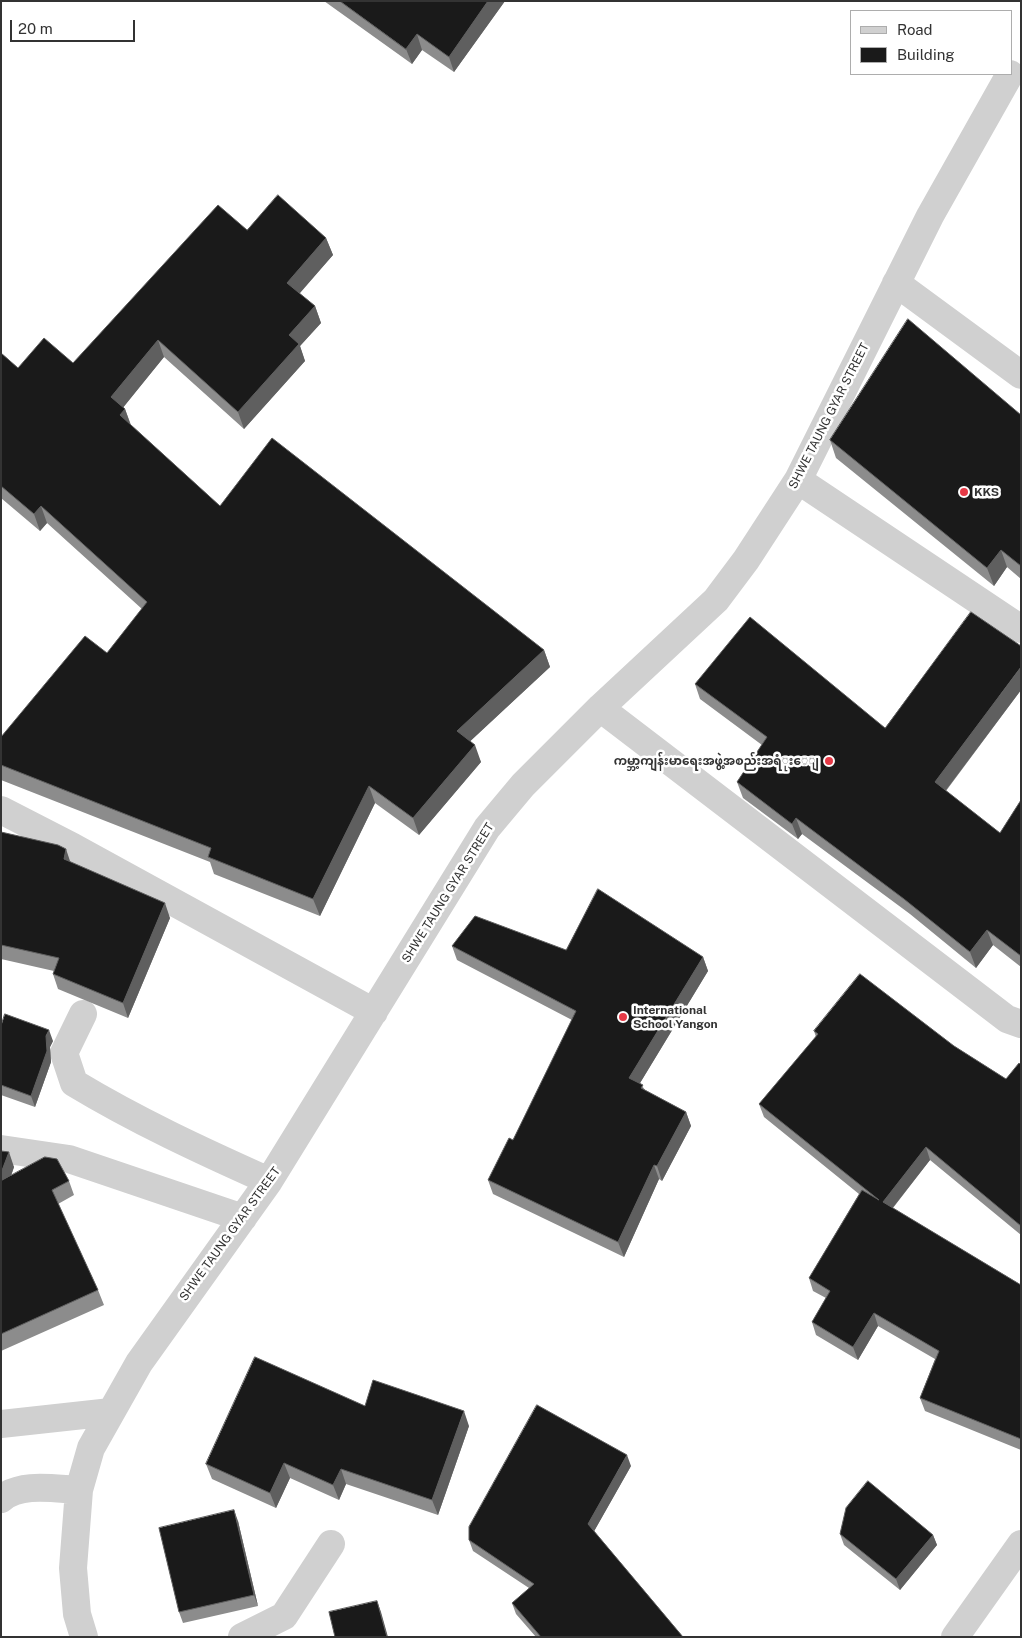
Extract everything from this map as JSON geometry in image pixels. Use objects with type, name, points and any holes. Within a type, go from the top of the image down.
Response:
[{"type":"street","name":"SHWE TAUNG GYAR STREET","points":[[1012,70],[1021,55]]},
{"type":"street","name":"SHWE TAUNG GYAR STREET","points":[[84,1637],[77,1614],[73,1568],[80,1490],[91,1448],[139,1362],[269,1181],[487,828],[524,785],[600,708],[716,600],[746,560],[798,480],[896,283],[981,122],[1009,75]]},
{"type":"street","points":[[896,283],[1021,375]]},
{"type":"street","points":[[798,480],[1021,629]]},
{"type":"street","points":[[600,708],[1007,1019],[1021,1024]]},
{"type":"street","points":[[1,810],[73,847],[374,1012]]},
{"type":"street","points":[[83,1014],[64,1053],[74,1083],[125,1114],[194,1148],[269,1181]]},
{"type":"street","points":[[1,1149],[69,1159],[243,1218]]},
{"type":"street","points":[[1,1424],[111,1412]]},
{"type":"street","points":[[1,1499],[6,1494],[31,1488],[80,1490]]},
{"type":"street","points":[[242,1637],[284,1616],[331,1544]]},
{"type":"street","points":[[955,1637],[1021,1544]]},
{"type":"building","points":[[340,1],[488,1],[449,57],[417,34],[406,49]]},
{"type":"building","points":[[278,195],[326,238],[287,283],[315,306],[289,335],[299,344],[238,412],[158,340],[111,397],[125,409],[120,415],[220,506],[272,438],[544,650],[457,731],[475,745],[413,818],[369,786],[313,899],[208,857],[211,848],[1,765],[1,737],[85,636],[107,653],[147,602],[41,506],[34,514],[1,486],[1,353],[18,368],[44,338],[73,363],[218,205],[247,230]]},
{"type":"building","points":[[908,319],[1021,415],[1021,566],[1001,550],[987,568],[830,440]]},
{"type":"building","points":[[971,612],[1021,646],[1021,667],[935,782],[1000,833],[1021,800],[1021,956],[987,930],[970,952],[904,899],[796,818],[792,824],[737,782],[767,737],[695,684],[750,617],[885,728]]},
{"type":"building","points":[[1,832],[58,845],[66,849],[64,859],[165,903],[123,1003],[53,974],[59,958],[1,945]]},
{"type":"building","points":[[598,889],[703,957],[629,1078],[643,1085],[641,1088],[686,1112],[657,1166],[654,1165],[618,1242],[488,1180],[509,1138],[513,1140],[576,1011],[452,946],[475,916],[566,950]]},
{"type":"building","points":[[860,974],[954,1046],[1006,1079],[1019,1063],[1021,1065],[1021,1226],[926,1147],[883,1202],[1021,1285],[1021,1439],[920,1398],[939,1351],[874,1313],[853,1347],[812,1322],[830,1291],[809,1278],[862,1190],[879,1200],[759,1104],[818,1034],[814,1031]]},
{"type":"building","points":[[5,1014],[49,1030],[46,1036],[47,1051],[31,1096],[1,1085],[1,1026]]},
{"type":"building","points":[[1,1151],[9,1152],[1,1173]]},
{"type":"building","points":[[45,1157],[57,1159],[69,1181],[52,1190],[98,1290],[1,1334],[1,1181]]},
{"type":"building","points":[[255,1357],[365,1406],[373,1380],[464,1411],[432,1500],[341,1469],[333,1485],[284,1463],[270,1493],[206,1464]]},
{"type":"building","points":[[537,1405],[627,1455],[588,1524],[683,1637],[541,1637],[512,1603],[534,1584],[469,1540],[469,1527]]},
{"type":"building","points":[[868,1481],[933,1535],[896,1579],[840,1534],[846,1508]]},
{"type":"building","points":[[234,1510],[254,1595],[179,1612],[159,1528]]},
{"type":"building","points":[[377,1601],[387,1637],[335,1637],[329,1612]]},
{"type":"place","name":"KKS","points":[[964,492]]},
{"type":"place","name":"ကမ္ဘာ့ကျန်းမာရေးအဖွဲ့အစည်းအရံုးေျ","points":[[829,761]]},
{"type":"place","name":"International School Yangon","points":[[623,1017]]}]
